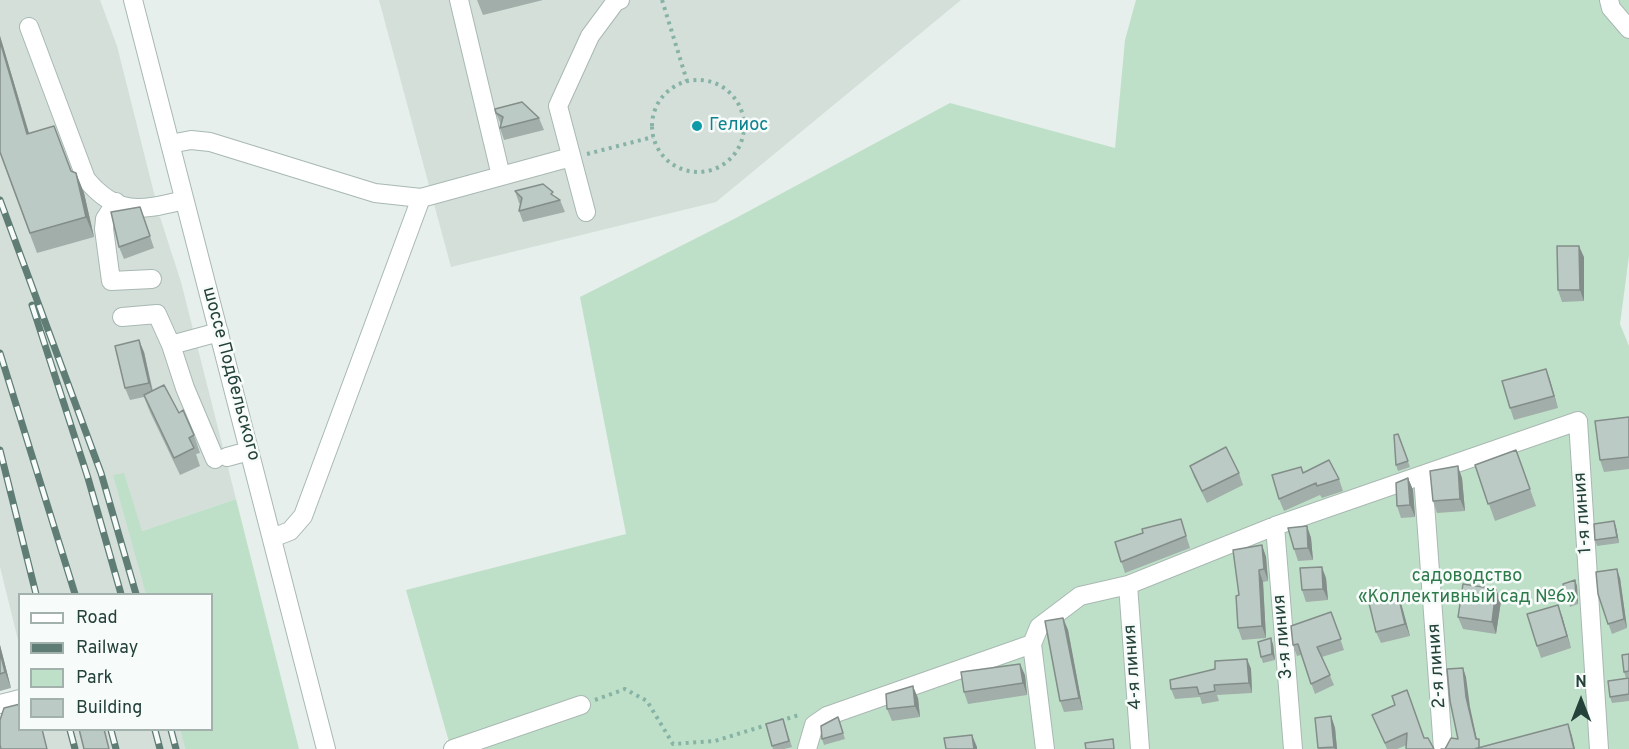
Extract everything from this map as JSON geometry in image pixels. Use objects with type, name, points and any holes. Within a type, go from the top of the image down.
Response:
[{"type":"street","name":"шоссе Подбельского","points":[[133,0],[326,749]]},
{"type":"street","points":[[459,0],[501,176]]},
{"type":"street","points":[[586,212],[558,106],[590,36],[617,0]]},
{"type":"street","points":[[1609,0],[1611,8],[1629,29]]},
{"type":"street","points":[[29,27],[86,179],[97,192],[130,210],[184,200]]},
{"type":"street","points":[[170,144],[191,140],[210,142],[375,193],[421,198],[571,158]]},
{"type":"street","points":[[272,538],[290,531],[306,509],[421,198]]},
{"type":"street","points":[[116,202],[105,219],[104,229],[111,281],[152,279]]},
{"type":"street","points":[[122,317],[157,314],[171,345],[185,388],[221,458],[249,451]]},
{"type":"street","points":[[171,345],[219,332]]},
{"type":"street","name":"1-я линия","points":[[1423,476],[1578,422],[1599,749]]},
{"type":"street","points":[[1045,749],[1032,644],[1039,627],[1080,596],[1128,585],[1275,526],[1423,476]]},
{"type":"street","name":"2-я линия","points":[[1423,476],[1443,749]]},
{"type":"street","name":"3-я линия","points":[[1275,526],[1293,749]]},
{"type":"street","name":"4-я линия","points":[[1128,585],[1140,749]]},
{"type":"street","points":[[807,749],[814,725],[827,716],[1032,644]]},
{"type":"street","points":[[0,704],[18,700]]},
{"type":"street","points":[[453,749],[581,705]]},
{"type":"path","points":[[662,0],[687,81]]},
{"type":"path","points":[[703,80],[718,84],[731,93],[740,105],[744,120],[744,136],[738,150],[728,162],[714,170],[699,172],[683,170],[669,163],[659,151],[653,137],[653,115],[663,96],[674,86],[687,81],[703,80]]},
{"type":"path","points":[[571,158],[653,137]]},
{"type":"path","points":[[581,705],[625,689],[647,701],[673,744],[715,741],[798,714],[814,725]]},
{"type":"shaded area","points":[[0,0],[100,0],[117,46],[155,197],[152,201],[155,215],[160,217],[181,282],[236,499],[142,531],[159,593],[18,593],[18,640],[0,567]]},
{"type":"shaded area","points":[[379,0],[961,0],[716,202],[451,267]]},
{"type":"shaded area","points":[[43,731],[180,731],[185,749],[48,749]]},
{"type":"green space","name":"садоводство «Коллективный сад №6»","points":[[1136,0],[1629,0],[1629,256],[1620,324],[1629,346],[1629,749],[451,749],[406,590],[626,534],[580,297],[734,219],[950,103],[1115,148],[1125,40]]},
{"type":"green space","points":[[124,473],[142,531],[236,499],[299,749],[185,749],[180,731],[213,731],[213,593],[146,593],[113,475]]},
{"type":"building","points":[[0,41],[27,134],[54,126],[71,171],[76,173],[86,217],[30,233],[0,152]]},
{"type":"building","points":[[522,102],[539,118],[500,128],[503,117],[496,113],[495,109]]},
{"type":"building","points":[[543,184],[560,200],[519,211],[522,198],[515,191]]},
{"type":"building","points":[[140,207],[150,236],[119,247],[111,212]]},
{"type":"building","points":[[1557,246],[1579,246],[1580,290],[1558,290]]},
{"type":"building","points":[[139,340],[149,383],[125,388],[115,346]]},
{"type":"building","points":[[1546,369],[1554,396],[1510,408],[1502,381]]},
{"type":"building","points":[[164,385],[179,413],[183,410],[194,435],[189,438],[194,448],[174,458],[144,395]]},
{"type":"building","points":[[1629,417],[1629,457],[1600,460],[1595,421]]},
{"type":"building","points":[[1398,434],[1408,461],[1396,465],[1394,435]]},
{"type":"building","points":[[1226,447],[1239,473],[1202,491],[1190,466]]},
{"type":"building","points":[[1516,450],[1530,489],[1488,504],[1475,465]]},
{"type":"building","points":[[1329,460],[1339,479],[1317,486],[1316,483],[1279,499],[1272,475],[1301,467],[1303,473]]},
{"type":"building","points":[[1458,466],[1460,499],[1433,501],[1430,471]]},
{"type":"building","points":[[1408,478],[1410,505],[1397,506],[1396,483]]},
{"type":"building","points":[[1181,519],[1186,536],[1121,562],[1115,542],[1143,533],[1142,529]]},
{"type":"building","points":[[1614,521],[1617,537],[1595,540],[1594,524]]},
{"type":"building","points":[[1307,526],[1308,548],[1294,549],[1288,528]]},
{"type":"building","points":[[1262,545],[1264,569],[1259,570],[1262,626],[1238,628],[1236,596],[1239,595],[1233,550]]},
{"type":"building","points":[[1322,567],[1323,589],[1302,590],[1300,568]]},
{"type":"building","points":[[1617,569],[1624,619],[1608,624],[1598,594],[1596,572]]},
{"type":"building","points":[[1575,580],[1576,598],[1568,601],[1563,584]]},
{"type":"building","points":[[1463,584],[1496,589],[1492,622],[1458,617]]},
{"type":"building","points":[[1397,591],[1405,624],[1376,632],[1368,599]]},
{"type":"building","points":[[1558,605],[1567,636],[1537,646],[1527,614]]},
{"type":"building","points":[[1331,612],[1341,639],[1317,647],[1330,675],[1311,684],[1298,644],[1293,645],[1291,626]]},
{"type":"building","points":[[1063,618],[1079,698],[1060,701],[1045,621]]},
{"type":"building","points":[[1271,638],[1272,654],[1261,657],[1258,642]]},
{"type":"building","points":[[0,652],[5,672],[0,674]]},
{"type":"building","points":[[1629,654],[1629,671],[1624,672],[1622,655]]},
{"type":"building","points":[[1247,659],[1249,683],[1214,685],[1215,691],[1199,694],[1197,687],[1171,689],[1170,680],[1215,669],[1215,661]]},
{"type":"building","points":[[1020,664],[1023,683],[964,692],[961,672]]},
{"type":"building","points":[[1463,668],[1466,697],[1476,739],[1479,739],[1479,748],[1445,749],[1451,738],[1458,739],[1450,701],[1447,669]]},
{"type":"building","points":[[1629,678],[1629,694],[1610,697],[1608,681]]},
{"type":"building","points":[[913,686],[915,706],[887,709],[886,694]]},
{"type":"building","points":[[1407,690],[1424,738],[1428,738],[1434,749],[1406,749],[1407,733],[1385,743],[1372,715],[1395,705],[1392,696]]},
{"type":"building","points":[[18,704],[18,731],[42,731],[47,749],[1,749],[0,720],[4,708]]},
{"type":"building","points":[[1331,716],[1334,747],[1318,748],[1315,718]]},
{"type":"building","points":[[838,717],[843,733],[822,739],[821,726]]},
{"type":"building","points":[[783,719],[789,741],[772,746],[766,724]]},
{"type":"building","points":[[1568,724],[1574,749],[1474,749]]},
{"type":"building","points":[[80,731],[104,731],[109,749],[84,749]]},
{"type":"building","points":[[972,735],[974,749],[946,749],[944,738]]},
{"type":"building","points":[[1113,739],[1114,749],[1086,749],[1085,743]]},
{"type":"railway","points":[[0,200],[101,473],[136,593]]},
{"type":"railway","points":[[32,305],[88,478],[121,593]]},
{"type":"railway","points":[[0,353],[75,593]]},
{"type":"railway","points":[[0,450],[36,593]]},
{"type":"railway","points":[[70,731],[75,749]]},
{"type":"railway","points":[[111,731],[116,749]]},
{"type":"railway","points":[[155,731],[160,749]]},
{"type":"railway","points":[[171,731],[176,749]]},
{"type":"place","name":"Гелиос","points":[[697,126]]}]
